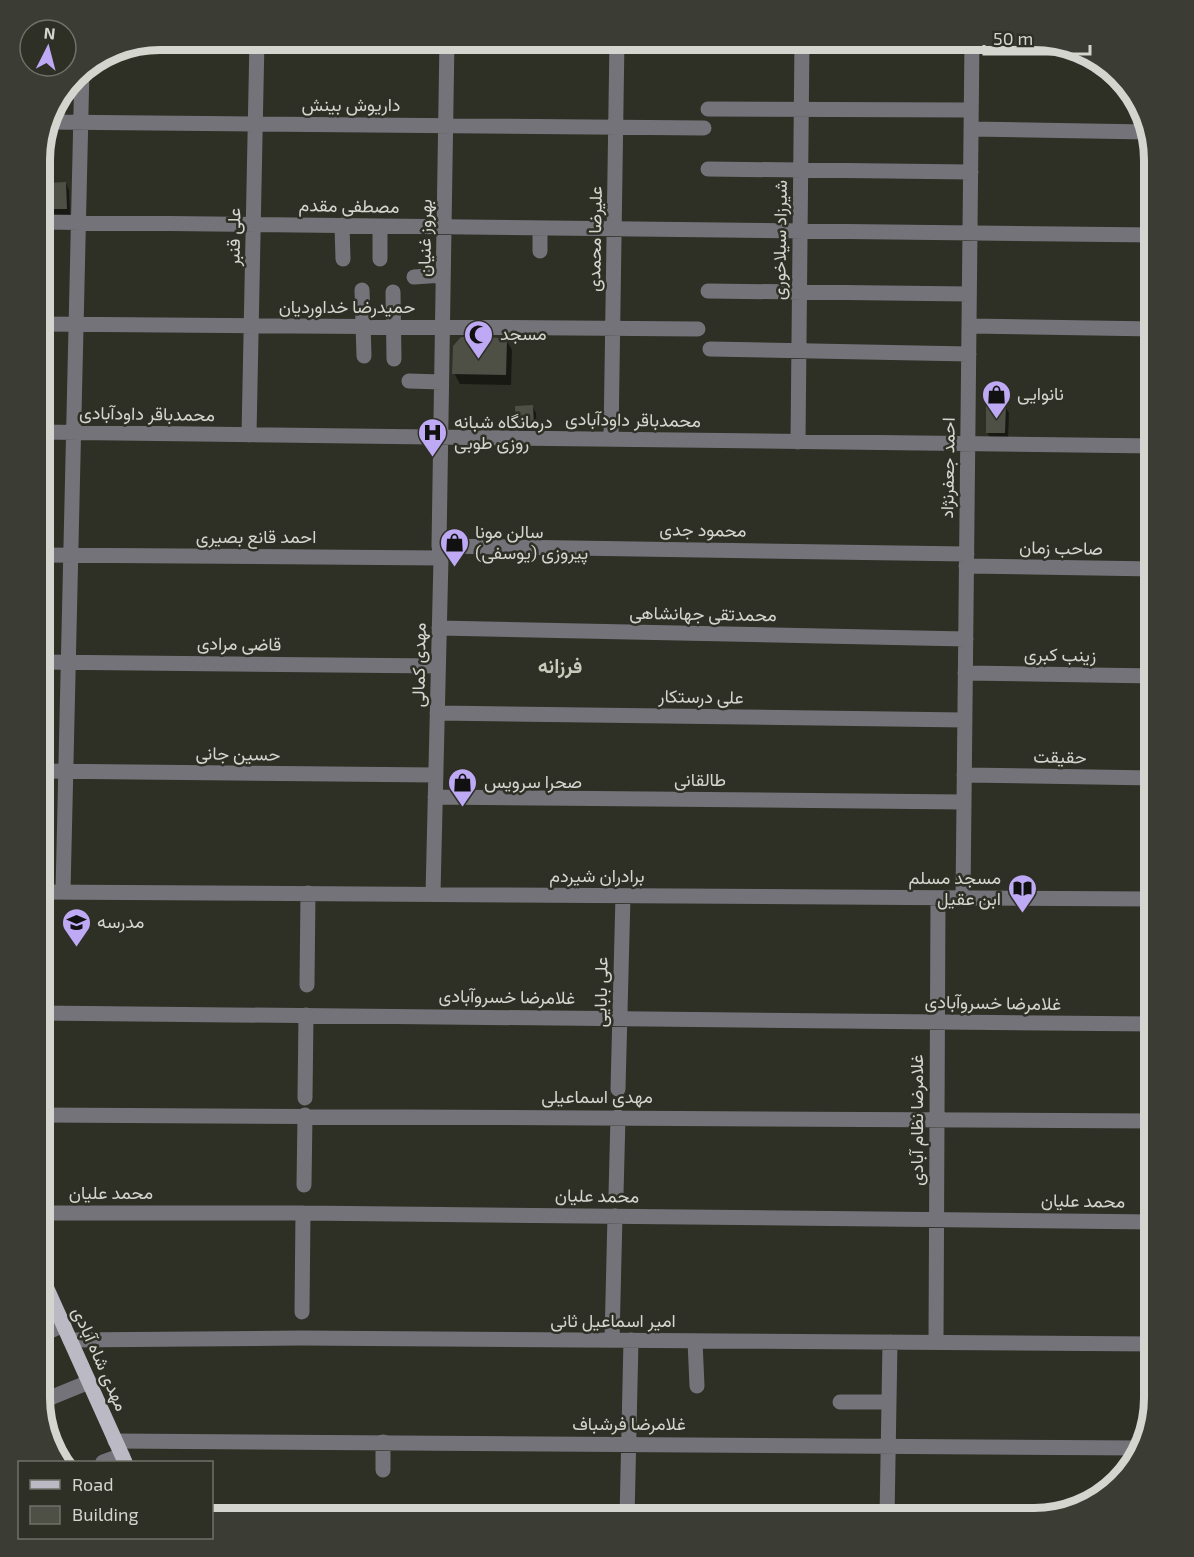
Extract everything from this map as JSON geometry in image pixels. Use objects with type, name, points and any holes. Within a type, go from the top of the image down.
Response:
[{"type":"main road","name":"مهدی شاه آبادی","points":[[50,1295],[121,1453]]},
{"type":"street","name":"علی قنبر","points":[[249,435],[257,50]]},
{"type":"street","name":"بهروز غنیان","points":[[440,437],[447,50]]},
{"type":"street","name":"علیرضا محمدی","points":[[611,440],[617,50]]},
{"type":"street","name":"شیرزاد سیلاخوری","points":[[798,442],[802,50]]},
{"type":"street","name":"احمد جعفرنژاد","points":[[963,898],[972,50]]},
{"type":"street","points":[[63,892],[81,83]]},
{"type":"street","points":[[708,109],[971,110]]},
{"type":"street","name":"داریوش بینش","points":[[56,122],[704,128]]},
{"type":"street","points":[[971,129],[1141,132]]},
{"type":"street","points":[[708,169],[971,172]]},
{"type":"street","name":"مصطفی مقدم","points":[[50,222],[1144,235]]},
{"type":"street","points":[[342,225],[344,259]]},
{"type":"street","points":[[380,226],[380,259]]},
{"type":"street","points":[[540,228],[540,251]]},
{"type":"street","points":[[414,278],[443,275]]},
{"type":"street","points":[[362,290],[364,356]]},
{"type":"street","points":[[708,291],[969,294]]},
{"type":"street","points":[[393,292],[394,360]]},
{"type":"street","name":"حمیدرضا خداوردیان","points":[[50,324],[698,329]]},
{"type":"street","points":[[969,326],[1144,329]]},
{"type":"street","points":[[710,349],[969,354]]},
{"type":"street","points":[[409,381],[441,382]]},
{"type":"street","name":"محمدباقر داودآبادی","points":[[50,432],[1144,446]]},
{"type":"street","name":"مهدی کمالی","points":[[433,894],[439,628],[440,437]]},
{"type":"street","name":"احمد قانع بصیری","points":[[50,555],[440,552]]},
{"type":"street","name":"محمود جدی","points":[[440,552],[967,560]]},
{"type":"street","name":"صاحب زمان","points":[[967,560],[1144,568]]},
{"type":"street","name":"محمدتقی جهانشاهی","points":[[439,628],[966,639]]},
{"type":"street","name":"قاضی مرادی","points":[[50,662],[438,666]]},
{"type":"street","name":"زینب کبری","points":[[965,673],[1144,676]]},
{"type":"street","name":"علی درستکار","points":[[437,713],[965,720]]},
{"type":"street","name":"حسین جانی","points":[[50,771],[436,775]]},
{"type":"street","name":"حقیقت","points":[[964,775],[1144,778]]},
{"type":"street","name":"طالقانی","points":[[435,797],[964,802]]},
{"type":"street","name":"برادران شیردم","points":[[50,892],[1144,899]]},
{"type":"street","points":[[307,985],[308,893]]},
{"type":"street","name":"علی بابایی","points":[[618,1089],[623,896]]},
{"type":"street","name":"غلامرضا نظام آبادی","points":[[936,1342],[938,898]]},
{"type":"street","name":"غلامرضا خسروآبادی","points":[[50,1013],[1144,1024]]},
{"type":"street","points":[[305,1098],[306,1015]]},
{"type":"street","name":"مهدی اسماعیلی","points":[[50,1115],[1144,1121]]},
{"type":"street","points":[[304,1185],[305,1115]]},
{"type":"street","points":[[616,1194],[618,1117]]},
{"type":"street","name":"محمد علیان","points":[[50,1213],[303,1213],[1144,1222]]},
{"type":"street","points":[[302,1312],[303,1213]]},
{"type":"street","points":[[612,1340],[615,1216]]},
{"type":"street","points":[[50,1332],[64,1326]]},
{"type":"street","name":"امیر اسماعیل ثانی","points":[[70,1340],[301,1338],[1144,1344]]},
{"type":"street","points":[[627,1508],[631,1340]]},
{"type":"street","points":[[695,1341],[697,1386]]},
{"type":"street","points":[[887,1508],[890,1342]]},
{"type":"street","points":[[50,1398],[89,1382]]},
{"type":"street","points":[[840,1402],[889,1402]]},
{"type":"street","points":[[383,1442],[383,1470]]},
{"type":"street","name":"غلامرضا فرشباف","points":[[121,1453],[383,1442],[1132,1448]]},
{"type":"street","points":[[105,1461],[121,1453]]},
{"type":"building","points":[[66,182],[67,209],[50,209],[50,183]]},
{"type":"building","name":"مسجد","points":[[461,337],[507,338],[506,375],[452,374],[453,346]]},
{"type":"building","points":[[533,405],[534,427],[516,428],[515,406]]},
{"type":"building","name":"نانوایی","points":[[986,405],[1006,405],[1005,433],[986,433]]},
{"type":"place","name":"مسجد","points":[[479,360]]},
{"type":"place","name":"نانوایی","points":[[996,420]]},
{"type":"place","name":"درمانگاه شبانه روزی طوبی","points":[[433,458]]},
{"type":"place","name":"سالن مونا پیروزی (یوسفی)","points":[[454,568]]},
{"type":"place","name":"صحرا سرویس","points":[[463,808]]},
{"type":"place","name":"مسجد مسلم ابن عقیل","points":[[1022,914]]},
{"type":"place","name":"مدرسه","points":[[76,948]]},
{"type":"district","name":"فرزانه","points":[[560,666]]}]
